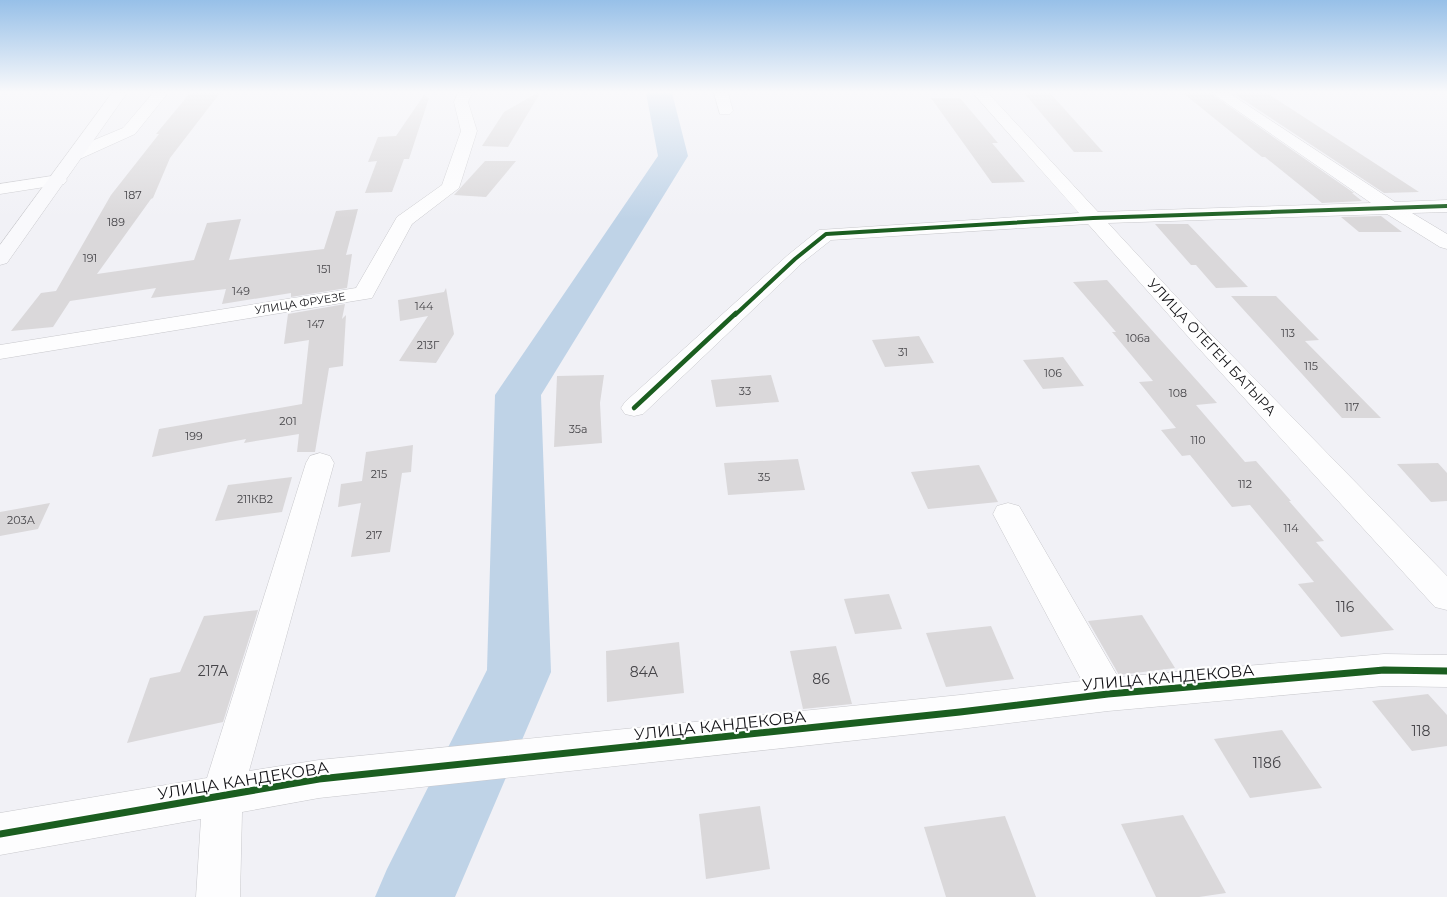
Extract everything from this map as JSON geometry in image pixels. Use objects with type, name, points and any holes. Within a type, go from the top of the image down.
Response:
[{"type":"main road","points":[[0,259],[90,135]]},
{"type":"street","points":[[76,154],[120,135]]},
{"type":"street","name":"УЛИЦА ФРУЕЗЕ","points":[[0,352],[364,293],[404,221],[450,188],[468,135]]},
{"type":"street","name":"УЛИЦА ОТЕГЕН БАТЫРА","points":[[1018,135],[1200,336],[1447,597]]},
{"type":"street","points":[[1282,135],[1447,243]]},
{"type":"street","points":[[0,189],[58,180]]},
{"type":"street","points":[[634,408],[795,259],[826,234],[1093,218],[1447,206]]},
{"type":"street","points":[[218,897],[222,796],[320,463]]},
{"type":"street","points":[[1008,514],[1108,694]]},
{"type":"street","name":"УЛИЦА КАНДЕКОВА","points":[[0,834],[319,779],[960,712],[1108,694],[1384,670],[1447,671]]},
{"type":"building","points":[[158,135],[188,135],[170,158],[153,198],[97,274],[194,260],[207,223],[241,219],[229,260],[324,249],[336,211],[358,209],[346,255],[352,254],[347,288],[291,297],[291,293],[222,304],[226,289],[151,298],[156,288],[70,301],[53,327],[11,331],[41,293],[56,291],[111,195]]},
{"type":"building","points":[[417,135],[409,159],[404,159],[392,192],[365,193],[377,161],[368,162],[378,137]]},
{"type":"building","points":[[489,135],[515,135],[508,147],[482,146]]},
{"type":"building","points":[[957,135],[991,135],[998,143],[992,143],[1025,182],[992,183]]},
{"type":"building","points":[[1059,135],[1088,135],[1103,152],[1074,152]]},
{"type":"building","points":[[1235,135],[1270,135],[1354,193],[1352,193],[1362,201],[1322,203],[1265,157],[1262,157]]},
{"type":"building","points":[[1296,135],[1331,135],[1419,192],[1384,193]]},
{"type":"building","points":[[485,161],[516,161],[486,197],[454,195]]},
{"type":"building","points":[[1381,216],[1402,232],[1359,232],[1341,217]]},
{"type":"building","points":[[1155,224],[1188,224],[1248,287],[1216,288],[1196,265],[1191,265]]},
{"type":"building","points":[[1107,280],[1217,403],[1196,405],[1245,462],[1256,461],[1324,541],[1316,542],[1394,630],[1341,637],[1298,584],[1314,582],[1250,505],[1232,507],[1190,455],[1182,456],[1161,430],[1176,428],[1139,382],[1153,381],[1112,332],[1116,332],[1073,282]]},
{"type":"building","points":[[446,288],[454,334],[436,363],[399,361],[428,316],[400,321],[398,300],[444,292]]},
{"type":"building","points":[[1231,296],[1276,296],[1319,340],[1305,341],[1381,418],[1342,418]]},
{"type":"building","points":[[345,304],[342,319],[346,315],[343,366],[329,368],[315,452],[297,452],[299,434],[244,443],[246,439],[152,457],[159,429],[302,404],[309,340],[284,344],[288,314]]},
{"type":"building","points":[[919,336],[934,363],[885,367],[872,340]]},
{"type":"building","points":[[1063,357],[1084,386],[1043,389],[1023,360]]},
{"type":"building","points":[[604,375],[600,403],[602,443],[554,447],[557,376]]},
{"type":"building","points":[[771,375],[779,402],[716,407],[711,380]]},
{"type":"building","points":[[413,445],[411,472],[402,473],[390,552],[351,557],[361,503],[338,507],[341,484],[362,481],[366,452]]},
{"type":"building","points":[[798,459],[805,490],[728,495],[724,463]]},
{"type":"building","points":[[1438,463],[1447,473],[1447,501],[1431,502],[1397,464]]},
{"type":"building","points":[[979,465],[998,502],[928,509],[911,472]]},
{"type":"building","points":[[292,477],[282,512],[215,521],[228,485]]},
{"type":"building","points":[[50,503],[38,529],[0,536],[0,512]]},
{"type":"building","points":[[889,594],[902,629],[855,634],[844,599]]},
{"type":"building","points":[[258,610],[223,722],[127,743],[150,678],[180,672],[204,616]]},
{"type":"building","points":[[1142,615],[1175,668],[1119,675],[1088,621]]},
{"type":"building","points":[[991,626],[1014,679],[946,687],[926,633]]},
{"type":"building","points":[[679,642],[684,693],[607,702],[606,651]]},
{"type":"building","points":[[836,646],[852,704],[803,709],[790,651]]},
{"type":"building","points":[[1428,694],[1447,715],[1447,746],[1412,751],[1372,701]]},
{"type":"building","points":[[1282,730],[1322,788],[1250,798],[1214,739]]},
{"type":"building","points":[[760,806],[770,869],[706,879],[699,814]]},
{"type":"building","points":[[1183,815],[1226,893],[1199,897],[1156,897],[1121,824]]},
{"type":"building","points":[[1005,816],[1036,897],[946,897],[924,827]]},
{"type":"waterway","points":[[415,897],[519,672],[518,395],[673,156],[668,135]]},
{"type":"cycle path","points":[[634,408],[795,259],[826,234],[1093,218],[1447,206]]},
{"type":"cycle path","points":[[0,834],[319,779],[960,712],[1108,694],[1384,670],[1447,671]]}]
